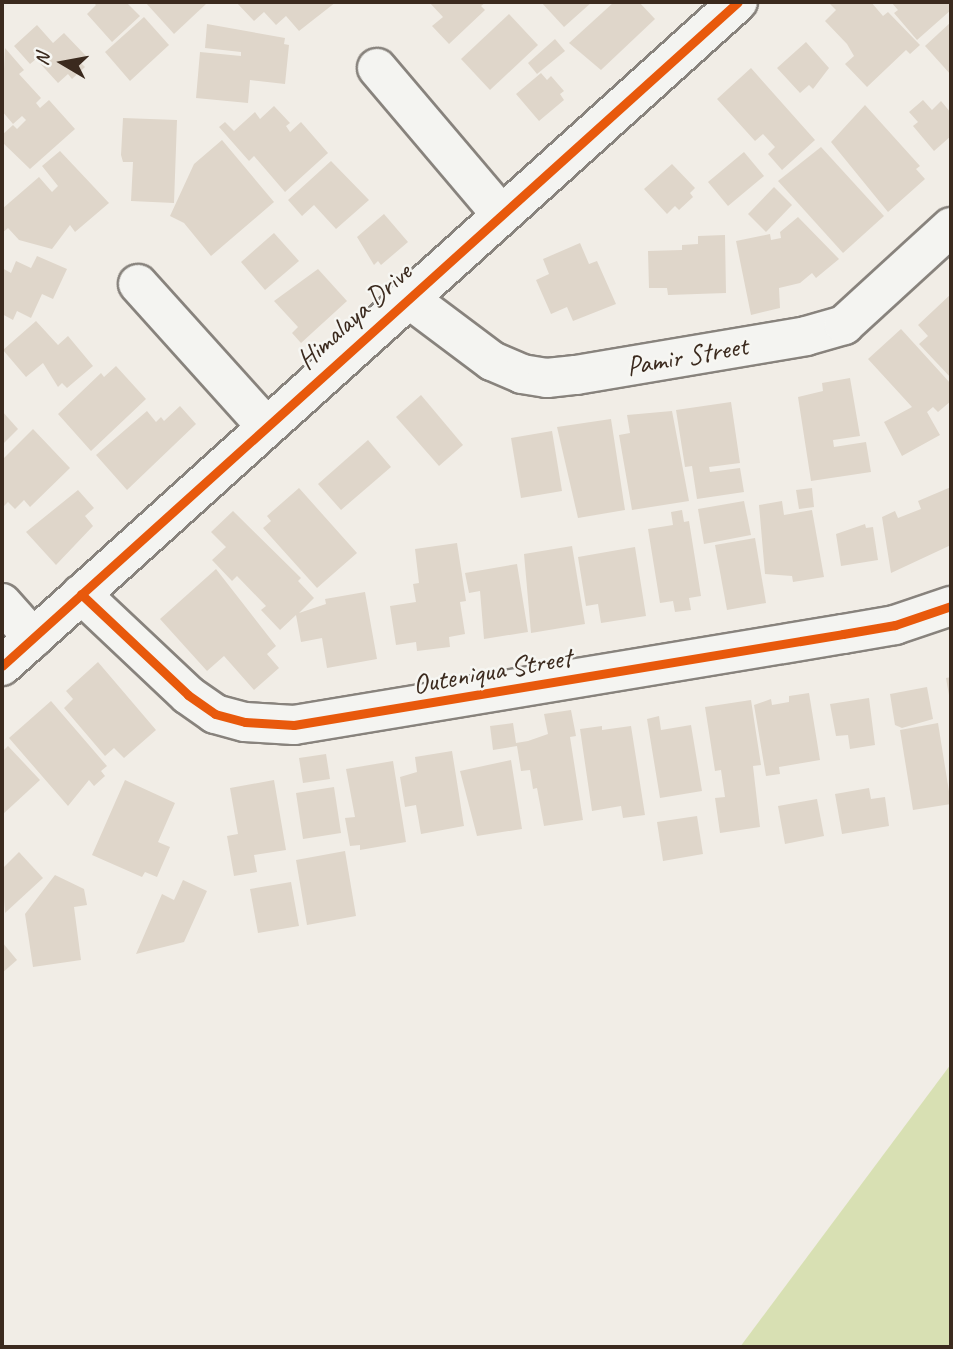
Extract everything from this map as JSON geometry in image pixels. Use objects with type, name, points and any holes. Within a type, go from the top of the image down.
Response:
[{"type":"street","name":"Himalaya Drive","points":[[2,666],[500,213],[738,2]]},
{"type":"street","points":[[377,68],[500,213]]},
{"type":"street","name":"Pamir Street","points":[[408,298],[492,361],[534,376],[576,375],[806,336],[844,325],[951,227]]},
{"type":"street","points":[[138,284],[266,426]]},
{"type":"street","name":"Outeniqua Street","points":[[81,594],[188,695],[215,714],[244,722],[294,724],[895,625],[951,606]]},
{"type":"street","points":[[2,603],[33,638]]},
{"type":"green space","points":[[951,1064],[951,1347],[740,1347]]},
{"type":"building","points":[[93,2],[126,2],[140,16],[112,42],[87,14],[96,5]]},
{"type":"building","points":[[145,2],[204,2],[206,4],[174,34]]},
{"type":"building","points":[[236,2],[336,2],[299,31],[286,16],[276,25],[264,12],[254,21]]},
{"type":"building","points":[[429,2],[486,2],[481,6],[485,10],[449,44],[432,26],[443,17]]},
{"type":"building","points":[[541,2],[592,2],[564,27]]},
{"type":"building","points":[[614,2],[639,2],[655,19],[601,70],[569,43]]},
{"type":"building","points":[[828,2],[871,2],[883,16],[888,12],[920,45],[910,54],[906,50],[867,87],[845,64],[854,56],[847,44],[825,21],[836,10]]},
{"type":"building","points":[[891,2],[951,2],[951,10],[917,40],[894,13],[898,10]]},
{"type":"building","points":[[509,14],[538,45],[490,90],[461,59]]},
{"type":"building","points":[[144,17],[169,45],[130,81],[105,52]]},
{"type":"building","points":[[951,22],[951,75],[925,46]]},
{"type":"building","points":[[207,24],[285,38],[284,44],[289,45],[285,84],[250,80],[248,103],[196,98],[200,52],[241,56],[241,52],[205,48]]},
{"type":"building","points":[[37,25],[53,43],[64,33],[87,57],[81,63],[85,67],[72,79],[68,74],[58,83],[36,59],[30,64],[14,46]]},
{"type":"building","points":[[555,39],[565,51],[537,74],[528,63]]},
{"type":"building","points":[[806,42],[829,68],[813,89],[809,85],[800,93],[777,68]]},
{"type":"building","points":[[5,48],[24,70],[19,74],[41,98],[36,103],[40,108],[49,100],[75,129],[30,169],[2,142],[2,135],[13,125],[17,129],[26,120],[22,116],[13,124],[2,111]]},
{"type":"building","points":[[751,68],[815,140],[782,170],[768,154],[775,147],[763,134],[755,141],[717,99]]},
{"type":"building","points":[[541,73],[547,80],[551,76],[564,91],[560,94],[564,100],[539,121],[516,94]]},
{"type":"building","points":[[923,100],[932,110],[941,101],[951,113],[951,136],[934,151],[913,126],[918,122],[909,112]]},
{"type":"building","points":[[865,105],[920,166],[916,169],[925,179],[888,212],[831,142]]},
{"type":"building","points":[[274,106],[290,123],[286,126],[290,132],[301,122],[328,153],[285,192],[254,156],[249,161],[219,127],[225,122],[234,131],[255,112],[260,119]]},
{"type":"building","points":[[123,118],[177,120],[174,203],[131,201],[133,162],[123,162],[121,155]]},
{"type":"building","points":[[222,140],[274,202],[211,256],[184,223],[170,216],[194,164]]},
{"type":"building","points":[[821,147],[884,216],[843,253],[778,181]]},
{"type":"building","points":[[60,151],[109,203],[75,232],[70,225],[52,249],[19,240],[8,228],[2,233],[2,209],[39,177],[52,192],[58,186],[42,166]]},
{"type":"building","points":[[744,152],[764,176],[728,206],[708,182]]},
{"type":"building","points":[[331,161],[369,200],[336,229],[314,205],[302,216],[288,200]]},
{"type":"building","points":[[672,164],[695,188],[690,193],[693,197],[679,210],[675,206],[667,214],[644,189]]},
{"type":"building","points":[[774,187],[792,205],[766,232],[748,214]]},
{"type":"building","points":[[384,214],[408,242],[381,265],[378,261],[374,265],[357,237]]},
{"type":"building","points":[[798,217],[839,259],[816,278],[812,273],[800,283],[779,288],[780,308],[751,315],[736,241],[770,234],[771,240],[781,238],[780,232]]},
{"type":"building","points":[[274,233],[299,261],[265,290],[241,262]]},
{"type":"building","points":[[725,235],[726,293],[668,295],[667,288],[649,288],[648,251],[682,250],[682,245],[698,244],[698,236]]},
{"type":"building","points":[[580,243],[589,264],[597,261],[616,304],[573,321],[567,307],[551,314],[536,280],[549,274],[543,259]]},
{"type":"building","points":[[37,256],[67,269],[53,299],[42,294],[31,318],[17,311],[13,320],[2,314],[2,268],[11,273],[16,261],[31,268]]},
{"type":"building","points":[[318,269],[347,301],[301,343],[292,333],[298,327],[274,301]]},
{"type":"building","points":[[951,294],[951,378],[919,344],[928,336],[918,325]]},
{"type":"building","points":[[36,321],[58,345],[68,336],[93,366],[67,388],[62,383],[58,387],[43,363],[26,377],[3,350]]},
{"type":"building","points":[[901,329],[951,384],[951,401],[938,412],[933,407],[927,412],[940,435],[902,456],[884,422],[912,407],[868,359]]},
{"type":"building","points":[[116,366],[146,399],[91,451],[58,414],[101,373],[104,377]]},
{"type":"building","points":[[850,378],[860,436],[833,440],[834,447],[866,442],[871,472],[811,481],[798,397],[823,391],[822,383]]},
{"type":"building","points":[[421,395],[463,445],[439,466],[396,417]]},
{"type":"building","points":[[731,402],[740,463],[709,467],[710,472],[740,468],[744,492],[697,499],[692,466],[685,467],[676,410]]},
{"type":"building","points":[[180,406],[196,424],[127,490],[96,455],[147,411],[156,422],[161,417],[164,421]]},
{"type":"building","points":[[2,411],[18,429],[2,445]]},
{"type":"building","points":[[672,411],[689,501],[632,510],[619,435],[630,433],[627,415]]},
{"type":"building","points":[[611,419],[625,510],[578,518],[557,427]]},
{"type":"building","points":[[33,429],[70,468],[30,507],[24,500],[15,509],[8,502],[2,508],[2,460]]},
{"type":"building","points":[[552,431],[562,491],[521,498],[511,438]]},
{"type":"building","points":[[368,440],[391,467],[341,510],[318,484]]},
{"type":"building","points":[[951,487],[951,545],[891,573],[882,517],[895,511],[898,518],[921,509],[918,501]]},
{"type":"building","points":[[299,488],[357,553],[317,588],[263,528],[271,521],[267,516]]},
{"type":"building","points":[[812,488],[814,507],[799,509],[796,490]]},
{"type":"building","points":[[78,490],[94,508],[85,516],[93,526],[56,565],[26,532]]},
{"type":"building","points":[[744,501],[751,535],[704,544],[698,509]]},
{"type":"building","points":[[782,501],[784,515],[812,510],[824,577],[793,582],[792,576],[765,574],[759,505]]},
{"type":"building","points":[[682,510],[684,522],[689,521],[701,596],[689,598],[691,610],[675,612],[673,601],[660,603],[648,529],[673,525],[671,512]]},
{"type":"building","points":[[233,511],[301,578],[298,581],[314,598],[299,613],[326,604],[325,599],[365,592],[377,659],[327,668],[322,638],[301,642],[296,615],[280,630],[261,610],[266,606],[237,576],[232,581],[212,560],[226,547],[211,532]]},
{"type":"building","points":[[865,524],[866,528],[873,527],[878,560],[841,566],[836,534]]},
{"type":"building","points":[[755,538],[766,603],[727,610],[715,545]]},
{"type":"building","points":[[457,543],[466,601],[460,602],[465,634],[449,637],[450,647],[417,651],[416,642],[396,645],[390,606],[416,602],[413,584],[419,583],[415,549]]},
{"type":"building","points":[[572,546],[585,624],[531,633],[524,554]]},
{"type":"building","points":[[635,547],[646,616],[601,623],[598,604],[586,606],[578,557]]},
{"type":"building","points":[[517,564],[528,632],[484,639],[480,591],[469,593],[465,573]]},
{"type":"building","points":[[216,569],[276,646],[267,654],[279,668],[254,690],[224,656],[207,671],[160,619]]},
{"type":"building","points":[[98,662],[156,730],[124,758],[114,748],[105,756],[64,708],[73,699],[66,691]]},
{"type":"building","points":[[951,677],[951,701],[950,701],[946,678]]},
{"type":"building","points":[[927,687],[933,719],[902,728],[895,725],[890,694]]},
{"type":"building","points":[[809,693],[820,760],[779,767],[780,774],[766,776],[754,705],[771,699],[772,705],[789,702],[789,696]]},
{"type":"building","points":[[869,698],[875,745],[850,749],[848,735],[836,736],[830,704]]},
{"type":"building","points":[[751,700],[761,765],[753,766],[760,827],[720,833],[715,798],[725,797],[721,770],[715,771],[705,707]]},
{"type":"building","points":[[51,701],[107,766],[101,771],[105,776],[94,786],[89,780],[68,806],[9,738]]},
{"type":"building","points":[[571,710],[576,736],[570,737],[583,820],[544,826],[537,788],[533,789],[530,770],[521,771],[517,746],[493,750],[490,726],[513,723],[516,743],[528,741],[548,734],[544,714]]},
{"type":"building","points":[[659,716],[661,730],[691,725],[702,791],[660,798],[647,719]]},
{"type":"building","points":[[938,723],[951,804],[913,810],[900,730]]},
{"type":"building","points":[[602,726],[602,730],[631,726],[645,815],[623,818],[621,806],[592,811],[580,729]]},
{"type":"building","points":[[8,746],[40,780],[2,815],[2,752]]},
{"type":"building","points":[[452,751],[464,826],[421,834],[416,805],[405,807],[400,777],[417,772],[415,757]]},
{"type":"building","points":[[326,754],[330,779],[303,783],[299,758]]},
{"type":"building","points":[[511,760],[522,829],[477,836],[460,771]]},
{"type":"building","points":[[393,761],[406,842],[360,850],[360,845],[350,846],[345,818],[355,817],[346,769]]},
{"type":"building","points":[[125,780],[175,803],[158,842],[170,847],[157,877],[145,872],[142,877],[92,855]]},
{"type":"building","points":[[274,780],[286,850],[254,855],[257,872],[234,876],[227,836],[238,834],[230,788]]},
{"type":"building","points":[[334,787],[341,833],[303,839],[296,793]]},
{"type":"building","points":[[869,788],[871,799],[885,797],[889,826],[842,834],[835,794]]},
{"type":"building","points":[[817,799],[824,836],[785,844],[778,806]]},
{"type":"building","points":[[697,816],[703,854],[663,861],[657,822]]},
{"type":"building","points":[[345,851],[356,916],[307,925],[296,860]]},
{"type":"building","points":[[19,852],[43,878],[5,913],[2,869]]},
{"type":"building","points":[[55,875],[84,889],[87,905],[74,907],[81,960],[33,967],[25,914]]},
{"type":"building","points":[[183,880],[207,891],[184,942],[136,954],[162,894],[174,900]]},
{"type":"building","points":[[291,882],[299,926],[258,933],[250,889]]},
{"type":"building","points":[[2,942],[17,960],[2,973]]},
{"type":"cycle path","points":[[2,666],[738,2]]},
{"type":"cycle path","points":[[81,594],[188,695],[215,714],[245,722],[294,725],[895,625],[951,606]]}]
